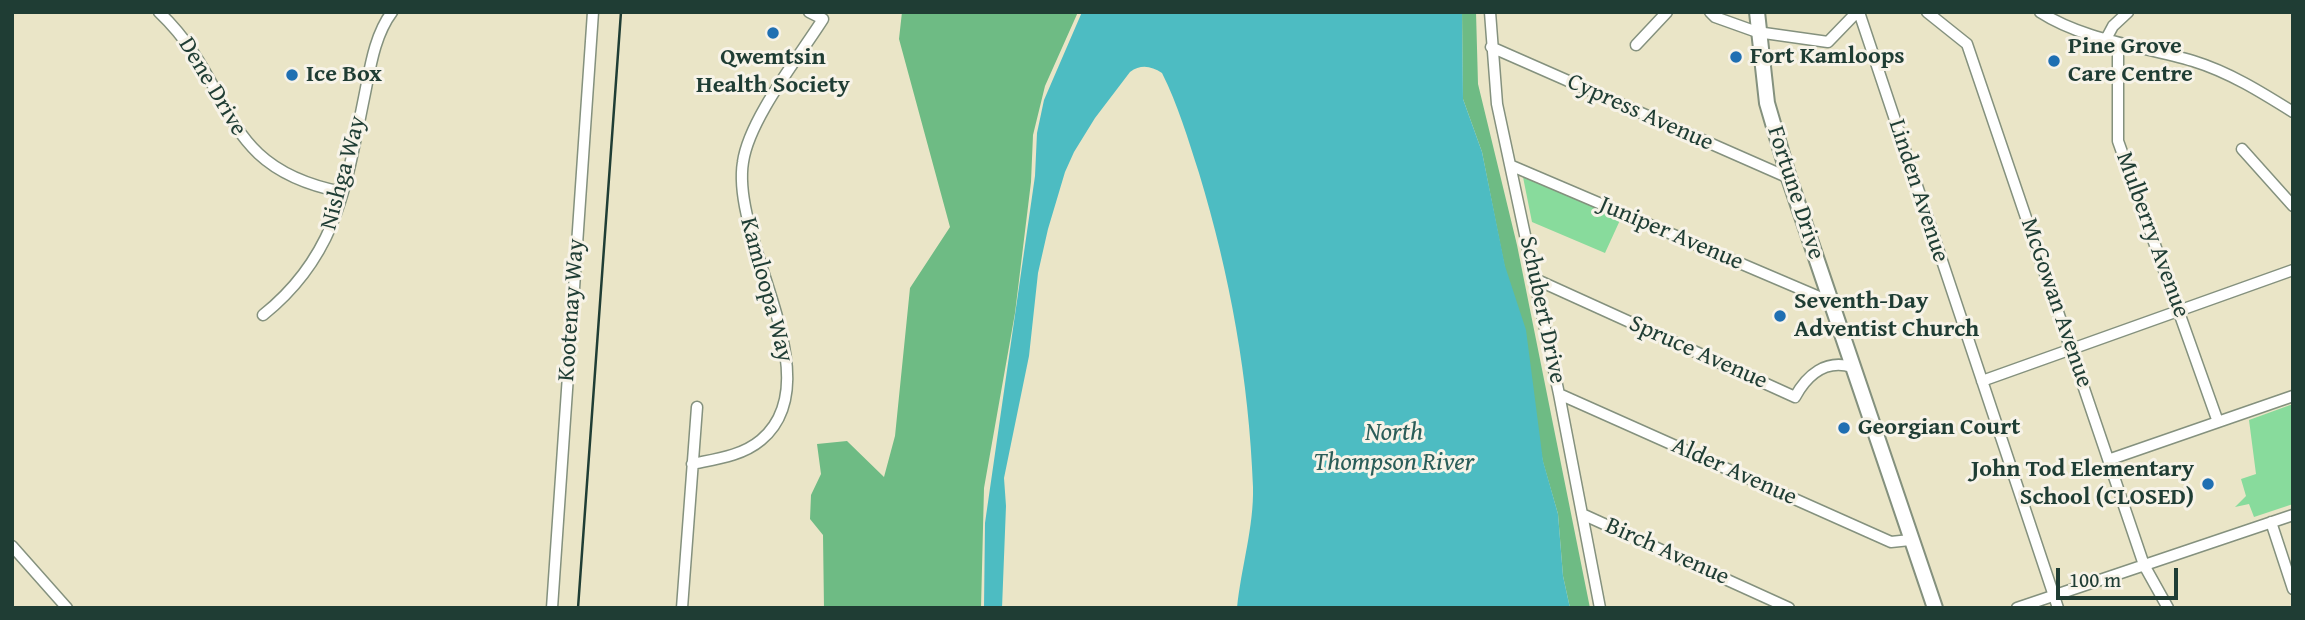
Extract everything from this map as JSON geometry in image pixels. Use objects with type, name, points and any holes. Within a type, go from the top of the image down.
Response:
[{"type":"main road","name":"Fortune Drive","points":[[1757,12],[1757,32],[1767,103],[1789,178],[1935,608]]},
{"type":"street","name":"Dene Drive","points":[[159,12],[197,55],[246,144],[284,175],[314,186],[342,192]]},
{"type":"street","name":"Nishga Way","points":[[263,315],[289,291],[322,249],[336,220],[371,65],[380,35],[392,12]]},
{"type":"street","name":"Kootenay Way","points":[[552,608],[593,12]]},
{"type":"street","name":"Kamloopa Way","points":[[692,464],[737,454],[762,439],[782,414],[789,382],[785,353],[742,197],[743,162],[751,132],[823,19],[809,12]]},
{"type":"street","name":"Schubert Drive","points":[[1490,12],[1497,104],[1559,394],[1600,608]]},
{"type":"street","points":[[1636,45],[1667,12]]},
{"type":"street","points":[[1710,12],[1715,17],[1757,32],[1828,42],[1858,12]]},
{"type":"street","name":"Linden Avenue","points":[[1858,12],[2058,608]]},
{"type":"street","name":"McGowan Avenue","points":[[1927,12],[1967,44],[2144,565],[2168,608]]},
{"type":"street","points":[[2040,12],[2064,25],[2118,43],[2193,61],[2230,75],[2293,113]]},
{"type":"street","points":[[2106,39],[2113,26],[2128,12]]},
{"type":"street","name":"Mulberry Avenue","points":[[2118,43],[2118,141],[2218,422]]},
{"type":"street","name":"Cypress Avenue","points":[[1491,47],[1789,178]]},
{"type":"street","points":[[2242,149],[2293,206]]},
{"type":"street","name":"Juniper Avenue","points":[[1512,166],[1831,302]]},
{"type":"street","points":[[1982,381],[2293,270]]},
{"type":"street","name":"Spruce Avenue","points":[[1535,279],[1795,397],[1805,378],[1819,368],[1852,367]]},
{"type":"street","name":"Alder Avenue","points":[[1559,394],[1891,542],[1910,540]]},
{"type":"street","points":[[2110,459],[2293,396]]},
{"type":"street","points":[[682,608],[697,407]]},
{"type":"street","name":"Birch Avenue","points":[[1582,514],[1789,608]]},
{"type":"street","points":[[2017,608],[2293,515]]},
{"type":"street","points":[[2271,522],[2293,589]]},
{"type":"street","points":[[12,546],[67,608]]},
{"type":"green space","points":[[902,12],[1078,12],[1045,86],[1033,135],[1031,182],[1015,313],[984,488],[981,608],[824,608],[823,535],[810,519],[811,495],[821,474],[817,444],[847,441],[884,477],[895,436],[910,288],[950,227],[899,39]]},
{"type":"green space","points":[[1462,12],[1476,12],[1478,84],[1517,245],[1590,608],[1570,608],[1563,576],[1558,514],[1543,462],[1482,152],[1463,99]]},
{"type":"green space","points":[[1523,177],[1621,218],[1605,253],[1532,222]]},
{"type":"green space","points":[[2293,404],[2293,504],[2254,517],[2249,504],[2235,507],[2246,496],[2241,479],[2256,474],[2249,420]]},
{"type":"water","name":"North Thompson River","points":[[1082,12],[1462,12],[1463,99],[1482,152],[1505,266],[1526,330],[1543,461],[1558,514],[1563,576],[1570,608],[1237,608],[1253,487],[1247,407],[1236,328],[1210,211],[1182,122],[1162,73],[1146,67],[1130,72],[1095,118],[1065,172],[1038,273],[1029,356],[1004,478],[1006,506],[1002,608],[984,608],[985,523],[1035,176],[1037,133],[1044,100]]},
{"type":"railway","points":[[578,608],[621,12]]},
{"type":"place","name":"Qwemtsin Health Society","points":[[773,33]]},
{"type":"place","name":"Fort Kamloops","points":[[1736,57]]},
{"type":"place","name":"Pine Grove Care Centre","points":[[2054,61]]},
{"type":"place","name":"Ice Box","points":[[292,75]]},
{"type":"place","name":"Seventh-Day Adventist Church","points":[[1780,316]]},
{"type":"place","name":"Georgian Court","points":[[1844,428]]},
{"type":"place","name":"John Tod Elementary School (CLOSED)","points":[[2208,484]]}]
